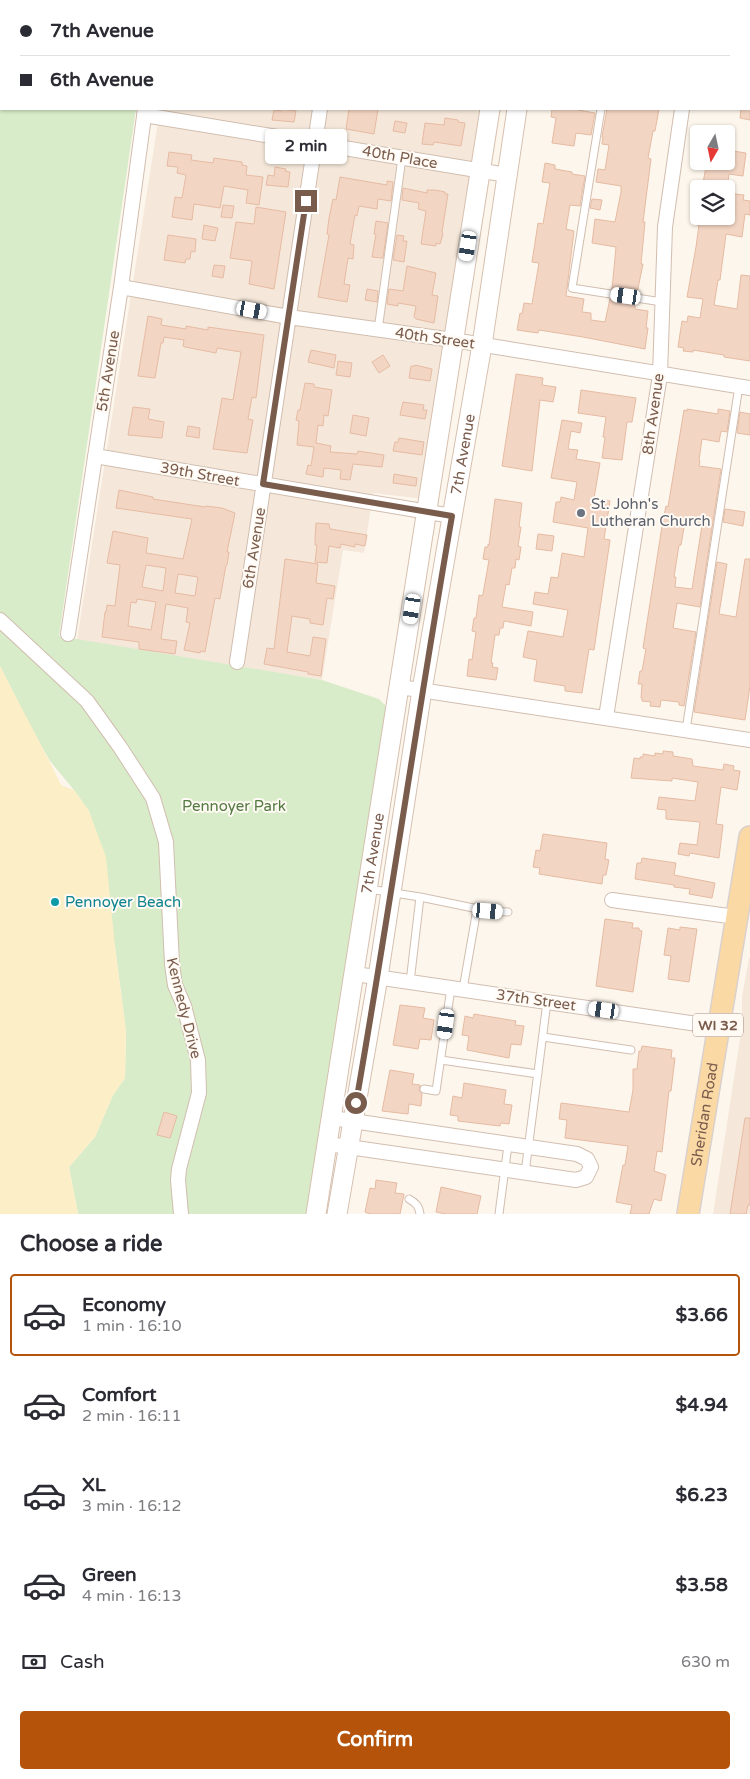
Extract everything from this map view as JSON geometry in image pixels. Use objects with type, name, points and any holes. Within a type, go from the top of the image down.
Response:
[{"type":"main road","name":"Sheridan Road","points":[[688,1214],[750,837]]},
{"type":"street","name":"6th Avenue","points":[[237,662],[320,110]]},
{"type":"street","name":"7th Avenue","points":[[316,1214],[490,110]]},
{"type":"street","name":"7th Avenue","points":[[337,1214],[378,977],[422,690],[482,345],[517,110]]},
{"type":"street","name":"8th Avenue","points":[[606,717],[660,375],[665,227],[682,110]]},
{"type":"street","name":"40th Place","points":[[145,112],[507,176]]},
{"type":"street","name":"5th Avenue","points":[[68,634],[121,287],[145,112]]},
{"type":"street","name":"40th Street","points":[[121,287],[289,317],[453,340],[660,375],[745,387]]},
{"type":"street","name":"39th Street","points":[[95,456],[452,516]]},
{"type":"street","name":"Kennedy Drive","points":[[0,620],[86,701],[120,747],[153,798],[166,842],[172,964],[175,985],[184,1006],[198,1060],[198,1093],[179,1169],[181,1214]]},
{"type":"street","points":[[400,687],[750,740]]},
{"type":"street","points":[[612,900],[736,917]]},
{"type":"street","name":"37th Street","points":[[355,974],[718,1026]]},
{"type":"street","points":[[328,1144],[576,1180],[586,1177],[591,1167],[587,1159],[577,1154],[332,1118]]},
{"type":"lane","points":[[601,110],[572,288],[662,302]]},
{"type":"lane","points":[[378,330],[402,158]]},
{"type":"lane","points":[[686,730],[745,387]]},
{"type":"lane","points":[[368,888],[508,912]]},
{"type":"lane","points":[[410,982],[420,897]]},
{"type":"lane","points":[[424,1089],[436,1091],[441,1060],[477,908]]},
{"type":"lane","points":[[525,1173],[547,1002]]},
{"type":"lane","points":[[543,1037],[631,1050]]},
{"type":"lane","points":[[441,1060],[538,1074]]},
{"type":"lane","points":[[499,1214],[508,1145]]},
{"type":"lane","points":[[409,1199],[419,1207],[420,1214]]},
{"type":"shaded area","points":[[160,110],[487,110],[423,499],[373,493],[364,553],[343,550],[322,680],[77,640]]},
{"type":"shaded area","points":[[749,958],[750,1214],[713,1214],[742,1026],[742,997]]},
{"type":"green space","name":"Pennoyer Park","points":[[0,110],[136,110],[59,636],[322,680],[379,699],[388,708],[309,1214],[78,1214],[69,1167],[95,1137],[113,1095],[125,1078],[126,1031],[115,947],[89,811],[50,761],[0,666]]},
{"type":"sand","name":"Pennoyer Beach","points":[[0,666],[61,785],[74,790],[89,811],[106,857],[126,1031],[125,1078],[113,1095],[95,1137],[69,1167],[78,1214],[0,1214]]},
{"type":"building","points":[[274,110],[296,111],[294,122],[272,120]]},
{"type":"building","points":[[349,110],[378,110],[374,134],[346,129]]},
{"type":"building","points":[[552,110],[578,110],[595,113],[591,135],[576,133],[574,146],[552,143],[556,118],[551,117]]},
{"type":"building","points":[[607,110],[659,110],[648,158],[651,159],[643,222],[645,222],[641,264],[643,264],[637,293],[612,289],[616,247],[592,243],[595,219],[615,222],[621,192],[621,186],[596,182],[598,169],[605,170],[609,145],[602,144]]},
{"type":"building","points":[[741,110],[750,110],[750,120],[740,118]]},
{"type":"building","points":[[445,118],[465,123],[461,146],[434,142],[433,145],[422,144],[425,123],[444,125]]},
{"type":"building","points":[[395,121],[407,123],[405,133],[393,131]]},
{"type":"building","points":[[735,151],[746,153],[743,176],[729,174],[728,180],[704,180],[705,170],[735,170]]},
{"type":"building","points":[[169,152],[192,155],[191,160],[213,163],[214,158],[242,162],[242,165],[247,166],[246,175],[263,177],[259,205],[246,203],[248,190],[224,186],[220,208],[194,204],[192,220],[172,217],[175,197],[182,198],[186,175],[177,173],[178,167],[167,166]]},
{"type":"building","points":[[545,163],[555,165],[555,169],[585,176],[580,206],[570,205],[566,229],[574,231],[566,296],[584,299],[582,312],[591,313],[591,320],[605,322],[610,299],[635,303],[635,309],[648,311],[645,349],[539,330],[538,333],[517,330],[524,303],[532,304],[539,263],[532,262],[538,223],[543,224],[550,183],[542,182]]},
{"type":"building","points":[[275,167],[286,169],[285,171],[290,172],[288,187],[266,185],[268,175],[274,176]]},
{"type":"building","points":[[340,177],[387,185],[387,181],[393,182],[391,201],[378,199],[377,209],[359,206],[357,216],[355,215],[350,244],[354,245],[353,259],[348,258],[344,284],[350,285],[347,302],[318,297],[329,235],[327,234],[329,218],[333,199],[336,200]]},
{"type":"building","points":[[403,188],[427,193],[427,190],[435,190],[448,194],[440,244],[436,243],[436,246],[421,244],[426,211],[418,209],[419,203],[402,200]]},
{"type":"building","points":[[735,194],[744,195],[743,200],[750,201],[750,215],[745,214],[742,237],[726,234],[720,280],[718,280],[714,305],[737,309],[741,275],[750,276],[750,361],[693,350],[693,352],[683,351],[684,348],[678,347],[682,321],[687,322],[688,316],[700,318],[703,299],[687,297],[699,225],[735,225]]},
{"type":"building","points":[[592,199],[602,200],[600,210],[590,208]]},
{"type":"building","points":[[223,205],[234,206],[232,218],[221,217]]},
{"type":"building","points":[[256,207],[286,212],[274,289],[249,284],[252,261],[230,258],[236,222],[254,224]]},
{"type":"building","points":[[376,221],[388,223],[383,258],[372,257]]},
{"type":"building","points":[[204,225],[218,228],[215,241],[202,239]]},
{"type":"building","points":[[168,235],[196,239],[195,252],[191,251],[190,259],[186,259],[185,263],[164,260]]},
{"type":"building","points":[[397,235],[404,236],[403,241],[407,241],[404,262],[393,260]]},
{"type":"building","points":[[214,265],[225,266],[223,278],[212,276]]},
{"type":"building","points":[[407,266],[436,273],[432,295],[438,296],[434,323],[416,319],[414,317],[416,306],[398,303],[398,306],[387,304],[389,289],[403,291]]},
{"type":"building","points":[[367,289],[378,291],[377,302],[365,300]]},
{"type":"building","points":[[148,316],[162,319],[161,325],[186,329],[186,326],[208,330],[208,327],[264,335],[256,398],[252,397],[248,419],[253,420],[247,453],[213,449],[222,398],[233,400],[241,352],[217,348],[216,353],[185,347],[183,346],[184,340],[164,337],[163,343],[161,343],[155,378],[138,376]]},
{"type":"building","points":[[311,350],[336,355],[334,368],[308,362]]},
{"type":"building","points":[[383,355],[390,366],[379,373],[372,362]]},
{"type":"building","points":[[338,361],[352,363],[350,377],[336,375]]},
{"type":"building","points":[[415,365],[432,369],[430,381],[409,378],[411,366]]},
{"type":"building","points":[[516,374],[543,378],[542,385],[556,387],[553,402],[540,400],[532,471],[502,466]]},
{"type":"building","points":[[305,383],[314,384],[314,387],[332,390],[328,416],[324,415],[323,426],[318,425],[316,443],[331,446],[330,452],[357,454],[358,451],[384,455],[382,467],[353,464],[350,480],[340,479],[341,470],[324,468],[323,477],[306,474],[308,465],[311,466],[314,447],[297,445],[299,421],[296,420],[298,410],[300,410]]},
{"type":"building","points":[[581,390],[636,398],[632,422],[627,422],[622,460],[602,458],[606,417],[578,413]]},
{"type":"building","points":[[403,402],[424,405],[423,410],[427,410],[425,419],[400,415]]},
{"type":"building","points":[[133,407],[150,409],[148,419],[164,422],[162,438],[128,435]]},
{"type":"building","points":[[687,409],[718,414],[718,409],[730,411],[727,432],[721,431],[719,442],[702,439],[699,466],[721,469],[700,607],[677,603],[673,628],[696,632],[684,706],[679,705],[679,702],[661,700],[660,707],[650,706],[651,702],[642,701],[642,684],[638,684],[646,649],[643,648],[663,520],[666,506],[668,507],[684,410],[687,411]],"holes":[[[685,522],[702,525],[692,589],[675,587],[676,577],[674,577]]]},
{"type":"building","points":[[740,412],[750,414],[750,435],[737,433]]},
{"type":"building","points":[[353,415],[369,418],[366,436],[350,433]]},
{"type":"building","points":[[562,420],[582,423],[580,433],[571,431],[568,449],[578,450],[576,459],[600,463],[594,498],[610,501],[604,539],[610,540],[594,650],[589,649],[582,693],[565,691],[565,686],[534,681],[537,660],[523,657],[528,631],[563,637],[568,610],[533,604],[535,592],[548,594],[551,577],[558,578],[562,553],[584,557],[588,528],[553,522],[556,502],[560,502],[561,497],[574,500],[577,482],[551,478]]},
{"type":"building","points":[[188,426],[200,428],[199,438],[186,436]]},
{"type":"building","points":[[399,438],[424,442],[422,455],[393,451],[395,442],[398,442]]},
{"type":"building","points":[[394,474],[417,478],[416,486],[393,483]]},
{"type":"building","points":[[119,490],[153,497],[153,499],[222,508],[235,513],[220,599],[215,598],[205,652],[184,650],[190,623],[186,622],[188,608],[166,604],[161,639],[177,641],[175,654],[139,649],[139,642],[102,637],[107,605],[115,606],[120,565],[107,563],[113,531],[148,538],[146,553],[183,559],[192,519],[116,508]],"holes":[[[146,565],[166,568],[163,591],[142,587]],[[178,574],[198,577],[195,596],[175,593]],[[137,599],[156,602],[151,630],[128,626],[131,602],[136,603]]]},
{"type":"building","points":[[495,499],[522,503],[518,546],[521,547],[519,560],[516,559],[515,568],[512,568],[509,585],[506,584],[502,607],[533,612],[531,626],[504,621],[499,635],[495,635],[491,663],[493,663],[492,667],[498,668],[496,680],[467,676],[469,659],[472,660],[476,632],[472,631],[474,618],[476,618],[479,595],[482,596],[483,594],[489,560],[483,559],[485,547],[489,545]]},
{"type":"building","points":[[725,509],[745,512],[743,526],[723,522]]},
{"type":"building","points":[[316,523],[329,524],[330,529],[367,535],[365,546],[355,544],[355,547],[341,544],[340,548],[329,546],[327,563],[315,562],[317,545],[315,545]]},
{"type":"building","points":[[538,534],[554,536],[552,551],[536,549]]},
{"type":"building","points":[[285,559],[318,564],[316,583],[335,586],[333,599],[327,598],[323,625],[310,623],[310,619],[292,616],[287,652],[310,656],[313,637],[326,639],[321,676],[264,664],[267,648],[274,649]]},
{"type":"building","points":[[745,559],[750,559],[750,686],[745,720],[694,712],[717,562],[727,564],[719,614],[736,617]]},
{"type":"building","points":[[663,751],[673,752],[673,756],[692,759],[693,766],[723,770],[724,764],[734,766],[733,770],[740,771],[737,790],[721,787],[716,824],[723,825],[719,858],[690,853],[689,856],[678,854],[680,843],[697,845],[700,822],[666,819],[666,810],[657,809],[659,797],[695,801],[698,782],[672,778],[672,781],[631,778],[634,758],[640,759],[640,757],[643,757],[643,754],[655,756],[655,753],[663,754]]},
{"type":"building","points":[[543,834],[607,843],[605,859],[609,860],[606,875],[603,875],[602,884],[539,874],[540,868],[533,867],[536,850],[540,851]]},
{"type":"building","points":[[642,858],[676,863],[674,875],[715,883],[712,898],[689,894],[690,889],[674,887],[674,885],[635,879],[637,863],[641,863]]},
{"type":"building","points":[[605,919],[633,923],[632,928],[639,928],[642,931],[633,992],[596,986]]},
{"type":"building","points":[[680,927],[697,929],[689,982],[668,979],[671,956],[664,955],[668,928],[680,930]]},
{"type":"building","points":[[400,1005],[425,1008],[423,1018],[434,1020],[431,1040],[420,1039],[418,1049],[393,1045]]},
{"type":"building","points":[[474,1014],[516,1021],[515,1025],[524,1026],[521,1045],[511,1044],[509,1058],[467,1050],[469,1036],[462,1035],[465,1016],[473,1018]]},
{"type":"building","points":[[642,1046],[672,1050],[671,1058],[675,1058],[662,1152],[657,1151],[654,1171],[666,1175],[661,1201],[654,1199],[649,1214],[630,1214],[632,1205],[616,1202],[628,1146],[565,1138],[567,1120],[559,1119],[561,1103],[629,1112],[633,1090],[633,1069],[637,1069],[639,1051],[641,1051]]},
{"type":"building","points":[[390,1070],[414,1074],[412,1084],[420,1085],[419,1090],[422,1094],[421,1106],[409,1104],[408,1114],[382,1111]]},
{"type":"building","points":[[464,1083],[506,1090],[504,1104],[512,1105],[509,1124],[501,1123],[500,1126],[458,1121],[458,1116],[450,1115],[453,1096],[462,1098]]},
{"type":"building","points":[[164,1112],[177,1116],[170,1138],[157,1135]]},
{"type":"building","points":[[745,1118],[750,1118],[750,1205],[748,1205],[746,1214],[730,1214]]},
{"type":"building","points":[[376,1180],[397,1183],[395,1193],[404,1194],[400,1214],[370,1214],[365,1212],[370,1188],[375,1189]]},
{"type":"building","points":[[441,1187],[481,1196],[477,1214],[446,1214],[436,1212]]},
{"type":"place","name":"St. John's Lutheran Church","points":[[581,513]]},
{"type":"place","name":"Pennoyer Beach","points":[[55,902]]},
{"type":"route","points":[[306,201],[263,484],[452,516],[422,690],[378,977],[356,1103]]}]
